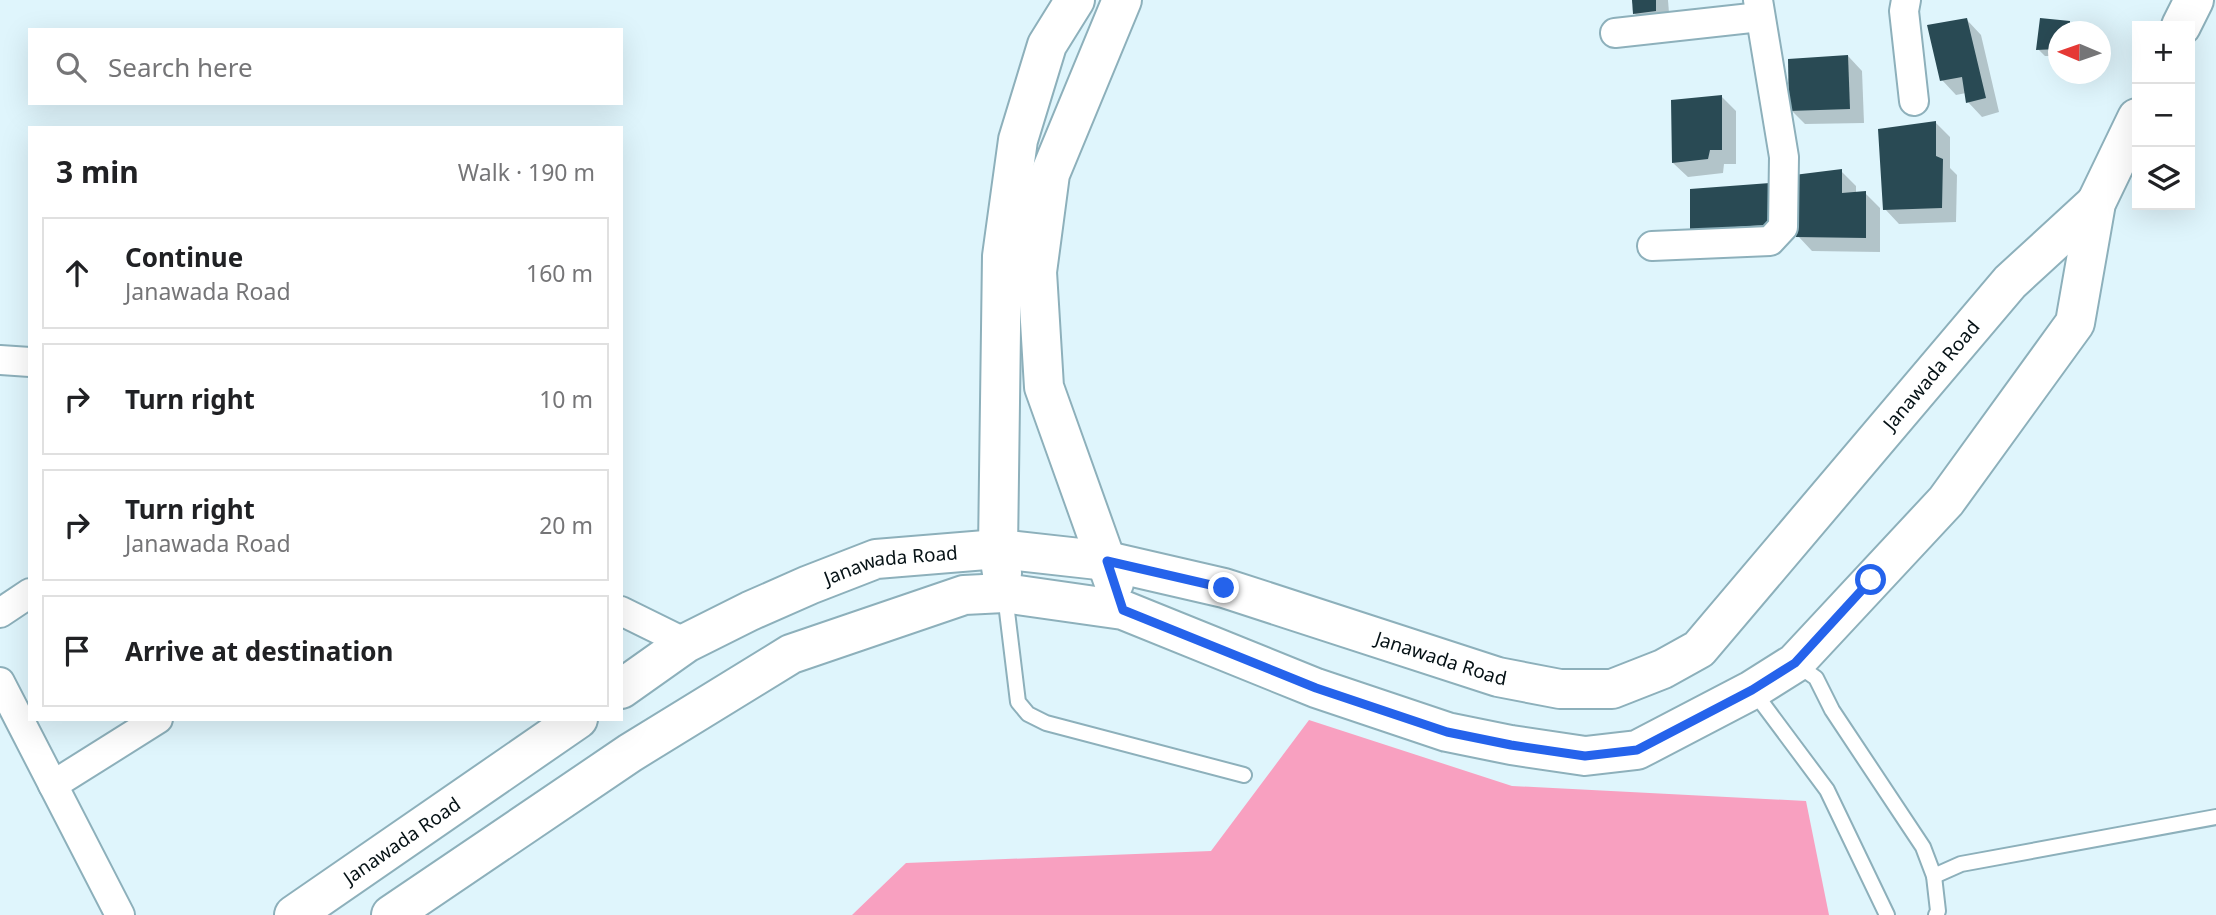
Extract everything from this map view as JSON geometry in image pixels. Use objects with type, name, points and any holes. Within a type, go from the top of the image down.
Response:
[{"type":"main road","points":[[1004,593],[998,549],[1002,256],[1018,141],[1048,45],[1075,0]]},
{"type":"main road","points":[[1122,0],[1050,174],[1037,272],[1044,387],[1123,610]]},
{"type":"main road","points":[[2184,21],[2194,0]]},
{"type":"main road","name":"Janawada Road","points":[[391,915],[630,753],[791,654],[964,595],[1004,593],[1123,610],[1316,688],[1447,732],[1585,756],[1637,750],[1752,690],[1795,663],[1947,501],[2075,323],[2096,203],[2132,128]]},
{"type":"main road","name":"Janawada Road","points":[[623,688],[686,643],[750,611],[876,559],[998,549],[1107,561],[1224,588],[1498,677],[1560,689],[1612,689],[1663,669],[1699,649],[2010,282],[2096,203]]},
{"type":"main road","name":"Janawada Road","points":[[294,915],[575,721]]},
{"type":"street","points":[[1906,0],[1904,11],[1914,101]]},
{"type":"street","points":[[1615,33],[1759,8],[1784,157],[1783,227],[1770,241],[1652,246]]},
{"type":"street","points":[[0,360],[28,362]]},
{"type":"street","points":[[0,613],[28,594]]},
{"type":"street","points":[[623,612],[686,643]]},
{"type":"street","points":[[0,682],[120,915]]},
{"type":"street","points":[[53,785],[155,721]]},
{"type":"lane","points":[[1004,593],[1018,702],[1028,714],[1046,723],[1244,775]]},
{"type":"lane","points":[[1795,663],[1816,678],[1832,710],[1923,847],[1934,876],[1938,911],[1936,915]]},
{"type":"lane","points":[[1752,690],[1827,790],[1887,915]]},
{"type":"lane","points":[[1934,876],[1961,864],[2216,817]]},
{"type":"shaded area","points":[[1309,720],[1512,786],[1806,801],[1829,915],[852,915],[906,863],[1211,851]]},
{"type":"building","points":[[1632,0],[1656,0],[1656,11],[1633,14]]},
{"type":"building","points":[[1967,18],[1986,98],[1966,103],[1962,77],[1940,81],[1927,25]]},
{"type":"building","points":[[2040,18],[2070,21],[2048,21],[2048,49],[2036,50]]},
{"type":"building","points":[[1848,55],[1850,109],[1789,111],[1788,59]]},
{"type":"building","points":[[1722,95],[1722,150],[1710,150],[1708,159],[1672,163],[1671,100]]},
{"type":"building","points":[[1936,121],[1936,156],[1943,159],[1942,208],[1883,210],[1878,129]]},
{"type":"building","points":[[1842,169],[1842,193],[1866,191],[1866,238],[1796,237],[1794,175]]},
{"type":"building","points":[[1782,182],[1780,224],[1690,230],[1690,189]]},
{"type":"route","points":[[1224,588],[1107,561],[1123,610],[1316,688],[1447,732],[1585,756],[1637,750],[1752,690],[1795,663],[1871,580]]}]
